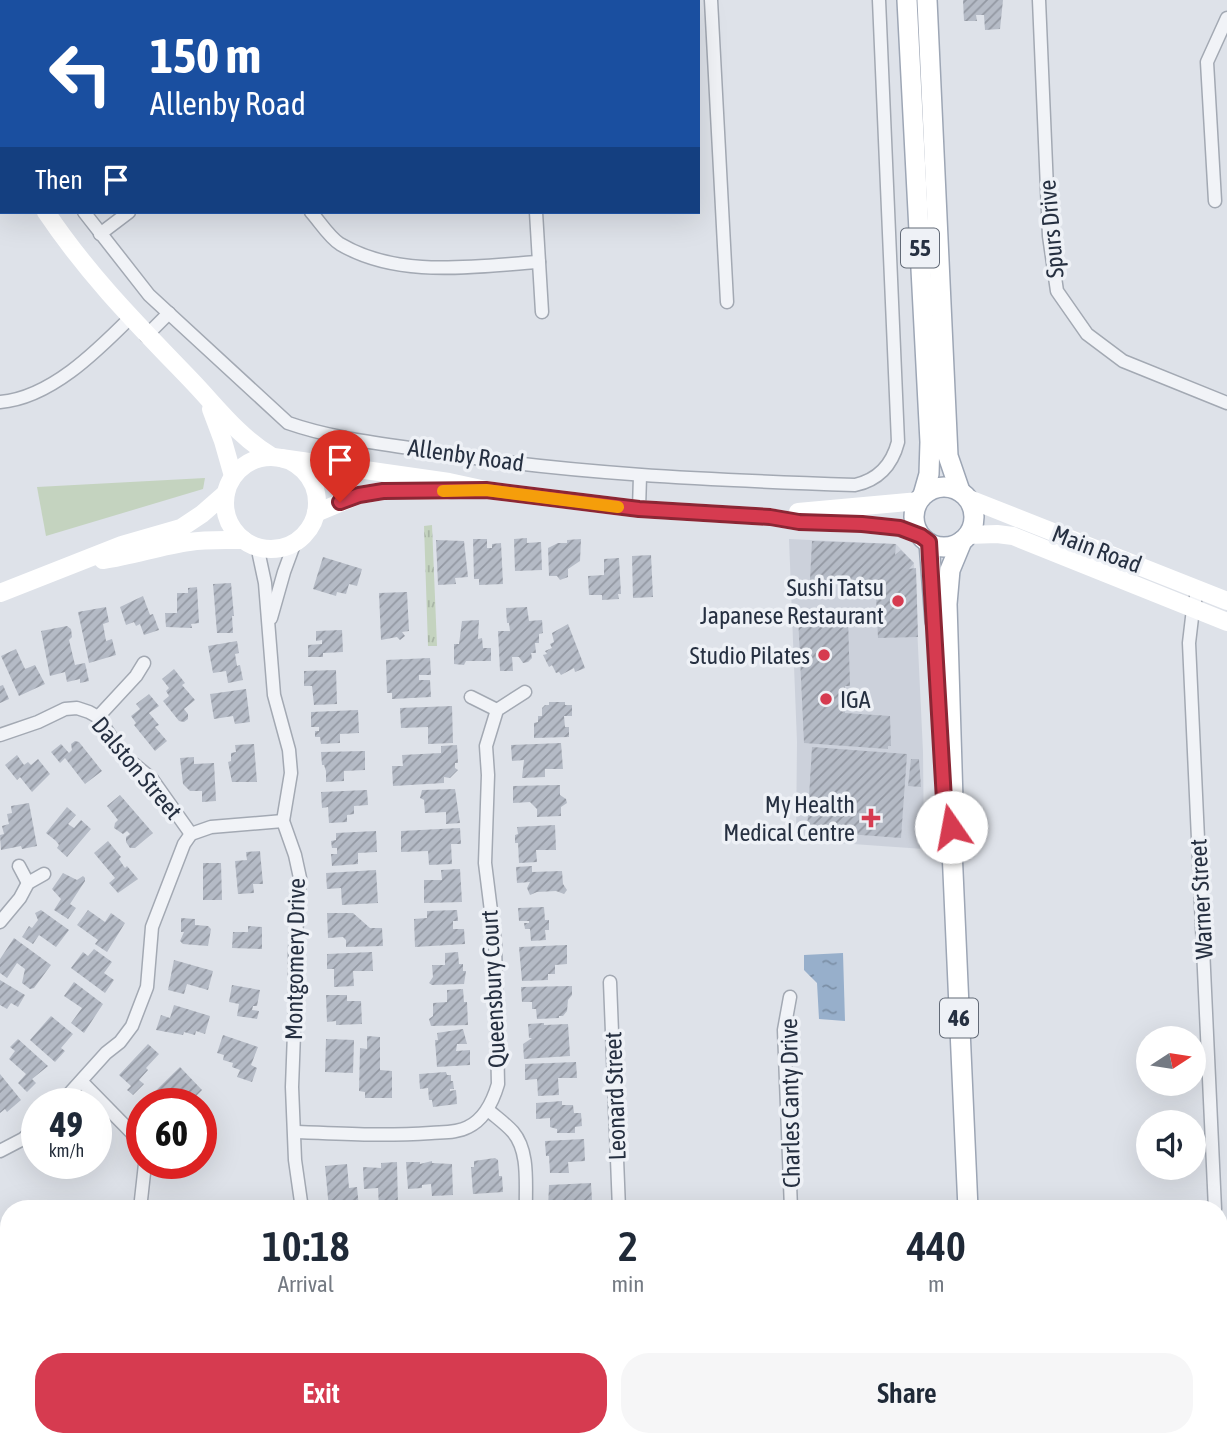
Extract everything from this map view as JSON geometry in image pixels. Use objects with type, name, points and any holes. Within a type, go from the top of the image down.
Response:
[{"type":"main road","name":"55","points":[[907,0],[930,442],[929,474],[921,498]]},
{"type":"main road","name":"55","points":[[927,0],[948,456],[964,494]]},
{"type":"main road","name":"Allenby Road","points":[[47,214],[99,284],[238,433],[276,457],[449,482],[486,490],[639,509],[900,528],[925,539]]},
{"type":"main road","name":"Allenby Road","points":[[205,396],[217,422],[229,484]]},
{"type":"main road","points":[[0,593],[122,545],[181,528],[202,514],[229,484],[250,462],[276,457],[295,463],[306,473],[313,485],[317,499],[316,513],[305,534],[295,542],[273,549],[261,548],[244,540],[234,531],[228,519],[225,506],[229,484]]},
{"type":"main road","points":[[921,498],[941,487],[964,494]]},
{"type":"main road","name":"Allenby Road","points":[[316,513],[359,495],[383,491],[486,490]]},
{"type":"main road","name":"46","points":[[964,494],[972,506],[973,526],[950,570],[947,604],[953,800],[951,827],[968,1200]]},
{"type":"main road","name":"Main Road","points":[[964,494],[1227,601]]},
{"type":"main road","name":"Allenby Road","points":[[770,517],[921,498]]},
{"type":"main road","name":"46","points":[[921,498],[915,519],[925,539],[944,800],[951,827]]},
{"type":"main road","name":"Main Road","points":[[965,538],[997,534],[1013,536],[1227,622]]},
{"type":"main road","points":[[925,539],[946,547],[965,538]]},
{"type":"main road","points":[[80,563],[126,557],[185,542],[244,540]]},
{"type":"street","points":[[711,0],[727,302]]},
{"type":"street","name":"Allenby Road","points":[[85,214],[149,295],[288,423],[315,432],[477,459],[640,476],[855,485],[867,483],[881,473],[895,453],[898,442],[879,0]]},
{"type":"street","name":"Spurs Drive","points":[[1039,0],[1049,236],[1057,291],[1087,334],[1123,361],[1227,404]]},
{"type":"street","points":[[1215,201],[1207,62],[1227,18]]},
{"type":"street","points":[[100,234],[126,214]]},
{"type":"street","points":[[313,214],[339,243],[383,262],[437,268],[538,262]]},
{"type":"street","points":[[536,214],[542,312]]},
{"type":"street","points":[[146,335],[169,313]]},
{"type":"street","points":[[0,402],[23,398],[46,388],[101,347],[130,318]]},
{"type":"street","points":[[639,509],[640,476]]},
{"type":"street","name":"Montgomery Drive","points":[[268,630],[295,542]]},
{"type":"street","name":"Montgomery Drive","points":[[261,548],[274,695],[290,761],[291,773],[284,821],[300,878],[295,951],[292,1087],[295,1160],[301,1200]]},
{"type":"street","name":"Warner Street","points":[[1198,589],[1189,642],[1215,1200]]},
{"type":"street","points":[[98,717],[136,676],[144,663]]},
{"type":"street","points":[[471,697],[497,710],[525,692]]},
{"type":"street","name":"Dalston Street","points":[[0,734],[38,722],[65,709],[77,708],[98,717],[119,749],[152,779],[191,834]]},
{"type":"street","name":"Queensbury Court","points":[[488,1110],[498,1084],[495,943],[485,863],[488,775],[486,746],[497,710]]},
{"type":"street","points":[[76,1088],[106,1053],[120,1042],[135,1019],[147,987],[150,940],[155,918],[184,844],[191,834],[211,827],[284,821]]},
{"type":"street","points":[[19,866],[28,883]]},
{"type":"street","points":[[0,922],[20,898],[28,883],[44,874]]},
{"type":"street","name":"Leonard Street","points":[[610,982],[619,1200]]},
{"type":"street","name":"Charles Canty Drive","points":[[790,996],[784,1030],[792,1200]]},
{"type":"street","points":[[82,1082],[126,1127]]},
{"type":"street","points":[[295,1132],[384,1136],[458,1131],[470,1126],[488,1110],[514,1133],[520,1143],[524,1155],[526,1200]]},
{"type":"street","points":[[0,1151],[21,1140]]},
{"type":"street","points":[[141,1200],[143,1179]]},
{"type":"shaded area","points":[[789,539],[896,544],[914,563],[923,752],[924,849],[796,840],[797,742]]},
{"type":"green space","points":[[205,478],[203,489],[46,536],[37,487]]},
{"type":"green space","points":[[432,525],[437,646],[428,646],[424,526]]},
{"type":"water","points":[[843,953],[845,1021],[819,1019],[817,983],[804,970],[804,955]]},
{"type":"building","points":[[963,0],[1003,0],[1000,29],[985,30],[984,15],[976,15],[977,21],[964,21]]},
{"type":"building","points":[[527,538],[527,543],[541,542],[542,570],[515,571],[514,539]]},
{"type":"building","points":[[473,539],[487,539],[487,548],[501,543],[503,584],[479,585],[479,579],[474,579]]},
{"type":"building","points":[[581,539],[580,561],[568,569],[568,577],[560,580],[557,576],[549,576],[548,548],[558,543],[567,543],[567,540]]},
{"type":"building","points":[[436,540],[464,541],[468,577],[455,578],[456,584],[438,585]]},
{"type":"building","points":[[812,541],[896,544],[895,555],[901,550],[914,563],[909,569],[916,568],[918,637],[878,638],[876,596],[880,593],[868,594],[868,582],[810,580]]},
{"type":"building","points":[[651,555],[653,597],[633,598],[632,556]]},
{"type":"building","points":[[323,557],[362,569],[357,586],[349,584],[346,594],[337,592],[336,596],[313,589]]},
{"type":"building","points":[[619,558],[619,599],[602,600],[602,595],[589,595],[588,576],[604,575],[604,559]]},
{"type":"building","points":[[231,583],[233,633],[217,633],[213,584]]},
{"type":"building","points":[[197,587],[199,623],[191,624],[192,628],[166,627],[165,613],[177,613],[177,593],[188,593],[188,588]]},
{"type":"building","points":[[407,592],[409,631],[402,632],[405,636],[400,640],[397,637],[381,640],[379,593]]},
{"type":"building","points":[[143,596],[159,630],[144,635],[140,624],[136,626],[134,622],[126,625],[120,607]]},
{"type":"building","points":[[106,607],[109,622],[103,624],[106,641],[112,639],[116,655],[89,663],[78,612]]},
{"type":"building","points":[[527,607],[529,621],[542,620],[543,633],[539,634],[539,643],[535,643],[536,653],[531,653],[532,658],[523,663],[519,657],[512,657],[513,671],[500,671],[498,631],[510,631],[506,608]]},
{"type":"building","points":[[811,614],[811,621],[848,619],[850,686],[845,686],[845,713],[890,716],[891,746],[888,746],[888,749],[804,743],[798,615]]},
{"type":"building","points":[[479,620],[478,639],[482,638],[483,648],[491,648],[491,661],[454,664],[454,644],[459,644],[462,621]]},
{"type":"building","points":[[568,624],[585,668],[575,672],[574,668],[561,675],[556,673],[552,665],[549,667],[543,655],[552,648],[552,633]]},
{"type":"building","points":[[67,626],[71,629],[72,637],[69,640],[75,665],[85,663],[89,681],[80,683],[80,679],[67,682],[65,672],[50,676],[41,631]]},
{"type":"building","points":[[342,630],[343,652],[323,653],[323,657],[308,657],[308,645],[322,644],[322,640],[316,641],[316,631]]},
{"type":"building","points":[[237,641],[239,653],[235,654],[243,680],[228,683],[226,671],[213,673],[208,646]]},
{"type":"building","points":[[16,649],[25,669],[35,665],[45,684],[19,696],[1,656]]},
{"type":"building","points":[[430,658],[431,675],[419,675],[419,680],[430,680],[431,697],[392,699],[392,693],[387,693],[386,660]]},
{"type":"building","points":[[174,669],[185,683],[182,685],[195,700],[184,709],[188,719],[184,722],[179,721],[163,701],[169,696],[166,691],[169,688],[162,679]]},
{"type":"building","points":[[336,670],[337,704],[314,705],[312,686],[304,686],[304,671]]},
{"type":"building","points":[[3,685],[9,699],[0,703],[0,686]]},
{"type":"building","points":[[246,689],[250,722],[235,724],[233,716],[214,719],[210,694]]},
{"type":"building","points":[[149,694],[159,706],[149,713],[159,725],[155,727],[167,741],[155,751],[134,725],[136,723],[131,716],[140,709],[136,704]]},
{"type":"building","points":[[549,702],[572,705],[572,716],[564,716],[565,727],[569,727],[569,737],[534,738],[534,723],[538,722],[538,716],[542,716],[542,708],[549,705]]},
{"type":"building","points":[[452,706],[453,743],[428,744],[428,727],[401,728],[400,708]]},
{"type":"building","points":[[358,710],[359,733],[340,734],[340,743],[321,744],[320,737],[315,737],[315,731],[319,731],[319,727],[311,727],[311,712]]},
{"type":"building","points":[[79,742],[102,771],[85,784],[65,758],[60,763],[51,752],[61,744],[69,753],[72,750],[71,744]]},
{"type":"building","points":[[561,743],[563,769],[545,769],[545,777],[522,778],[524,760],[512,761],[511,745]]},
{"type":"building","points":[[254,744],[257,782],[232,782],[228,762],[231,761],[231,753],[236,752],[235,745]]},
{"type":"building","points":[[457,745],[458,763],[455,763],[455,768],[458,770],[450,778],[444,777],[444,783],[393,786],[392,766],[403,766],[402,755],[441,753],[441,746]]},
{"type":"building","points":[[812,747],[907,754],[901,838],[807,831]]},
{"type":"building","points":[[365,751],[365,770],[344,771],[344,781],[326,782],[321,752]]},
{"type":"building","points":[[17,755],[24,765],[28,762],[31,765],[38,759],[50,774],[32,792],[20,777],[17,780],[5,765]]},
{"type":"building","points":[[194,757],[194,764],[214,763],[216,801],[202,802],[202,791],[190,791],[183,784],[180,758]]},
{"type":"building","points":[[911,759],[919,759],[921,787],[908,786]]},
{"type":"building","points":[[560,785],[560,795],[567,803],[561,807],[561,816],[537,817],[537,809],[530,802],[513,803],[513,786]]},
{"type":"building","points":[[455,789],[460,823],[446,824],[446,812],[425,813],[424,800],[420,798],[422,790]]},
{"type":"building","points":[[367,790],[368,805],[354,806],[354,814],[347,815],[347,822],[329,823],[328,807],[322,808],[321,792]]},
{"type":"building","points":[[120,795],[153,833],[135,848],[130,848],[126,842],[126,837],[130,834],[127,831],[123,834],[114,828],[118,820],[107,806]]},
{"type":"building","points":[[29,803],[37,846],[1,850],[0,835],[4,834],[2,826],[9,824],[7,814],[12,813],[11,806]]},
{"type":"building","points":[[67,807],[76,815],[68,824],[74,828],[81,820],[91,829],[67,857],[57,848],[59,845],[56,841],[46,833]]},
{"type":"building","points":[[555,825],[556,850],[536,850],[537,862],[519,863],[518,843],[515,843],[517,827]]},
{"type":"building","points":[[460,828],[461,844],[451,844],[452,864],[429,865],[428,851],[401,852],[401,831]]},
{"type":"building","points":[[376,831],[377,852],[358,853],[358,864],[332,866],[331,854],[337,854],[337,848],[332,848],[331,841],[336,840],[336,833]]},
{"type":"building","points":[[108,841],[121,857],[119,859],[125,868],[127,866],[138,879],[118,893],[109,883],[115,878],[94,853]]},
{"type":"building","points":[[260,851],[263,884],[253,884],[254,893],[238,894],[235,861],[247,860],[246,852]]},
{"type":"building","points":[[203,863],[221,863],[222,900],[203,900]]},
{"type":"building","points":[[532,866],[532,872],[562,871],[563,884],[567,890],[564,894],[556,891],[530,895],[527,888],[530,882],[517,883],[516,867]]},
{"type":"building","points":[[460,869],[462,902],[424,903],[424,880],[442,880],[441,870]]},
{"type":"building","points":[[376,870],[378,903],[342,905],[341,888],[327,889],[326,873]]},
{"type":"building","points":[[63,873],[77,880],[83,876],[85,878],[70,904],[76,908],[68,919],[54,910],[61,899],[52,889]]},
{"type":"building","points":[[544,907],[545,920],[549,920],[549,930],[545,930],[546,940],[531,941],[530,929],[525,929],[524,923],[529,921],[519,921],[518,908]]},
{"type":"building","points":[[41,910],[69,930],[56,947],[39,935],[33,944],[22,937],[29,926],[32,928],[38,920],[35,913]]},
{"type":"building","points":[[88,910],[105,922],[111,913],[125,923],[107,952],[95,944],[98,940],[77,925]]},
{"type":"building","points":[[457,910],[458,921],[453,921],[453,929],[464,929],[465,944],[415,947],[414,919],[427,918],[427,911]]},
{"type":"building","points":[[327,913],[353,913],[370,928],[382,928],[383,946],[346,947],[343,937],[328,938]]},
{"type":"building","points":[[181,918],[195,919],[195,925],[208,926],[211,929],[208,946],[183,944],[180,941],[184,932],[181,932]]},
{"type":"building","points":[[248,926],[262,927],[262,949],[232,948],[233,932],[248,932]]},
{"type":"building","points":[[14,938],[51,965],[34,988],[30,989],[22,983],[25,969],[17,963],[7,978],[0,973],[0,959]]},
{"type":"building","points":[[567,945],[567,964],[555,965],[555,974],[548,974],[548,980],[522,981],[519,947]]},
{"type":"building","points":[[94,949],[112,962],[104,973],[114,980],[105,993],[71,968],[83,952],[88,956]]},
{"type":"building","points":[[372,952],[373,971],[353,971],[354,986],[334,987],[334,969],[327,969],[327,954]]},
{"type":"building","points":[[458,952],[459,964],[463,964],[463,971],[466,971],[464,984],[429,983],[433,977],[432,965],[445,965],[445,953]]},
{"type":"building","points":[[174,960],[213,971],[208,990],[187,984],[184,994],[168,990]]},
{"type":"building","points":[[0,980],[25,995],[18,1007],[11,1003],[7,1009],[0,1005]]},
{"type":"building","points":[[74,982],[103,1004],[84,1033],[71,1023],[82,1008],[64,996]]},
{"type":"building","points":[[232,985],[260,990],[257,1006],[253,1006],[252,1010],[259,1011],[257,1019],[237,1016],[239,1004],[229,1002]]},
{"type":"building","points":[[572,986],[567,1011],[559,1018],[537,1019],[532,1002],[522,1002],[521,987]]},
{"type":"building","points":[[463,989],[464,1002],[467,1002],[468,1025],[431,1026],[429,1019],[433,1016],[433,1003],[447,1002],[447,990]]},
{"type":"building","points":[[326,995],[347,995],[347,1001],[361,1001],[362,1024],[336,1025],[336,1021],[327,1022]]},
{"type":"building","points":[[174,1005],[210,1016],[205,1034],[196,1031],[195,1035],[184,1032],[183,1035],[156,1030],[161,1015],[170,1018]]},
{"type":"building","points":[[51,1016],[73,1034],[61,1048],[65,1051],[55,1062],[30,1040]]},
{"type":"building","points":[[528,1024],[568,1024],[570,1056],[524,1059],[523,1044],[532,1038],[529,1038]]},
{"type":"building","points":[[463,1029],[467,1044],[457,1044],[456,1051],[470,1050],[470,1065],[437,1067],[437,1033]]},
{"type":"building","points":[[223,1035],[258,1047],[251,1065],[257,1068],[252,1082],[237,1077],[240,1070],[232,1067],[233,1063],[223,1060],[224,1055],[217,1053]]},
{"type":"building","points":[[367,1036],[380,1037],[380,1070],[392,1071],[392,1098],[365,1098],[365,1092],[359,1091],[360,1048],[367,1049]]},
{"type":"building","points":[[18,1039],[48,1066],[32,1079],[36,1083],[31,1088],[23,1088],[18,1083],[26,1074],[9,1059],[15,1051],[10,1047]]},
{"type":"building","points":[[326,1039],[354,1040],[353,1073],[325,1072]]},
{"type":"building","points":[[148,1044],[159,1054],[139,1080],[144,1084],[140,1088],[129,1088],[131,1086],[119,1075]]},
{"type":"building","points":[[576,1062],[577,1078],[558,1078],[559,1095],[538,1096],[537,1079],[525,1080],[525,1064]]},
{"type":"building","points":[[180,1067],[200,1088],[158,1088]]},
{"type":"building","points":[[446,1072],[451,1075],[454,1089],[450,1091],[456,1090],[457,1104],[433,1107],[428,1088],[420,1089],[419,1074]]},
{"type":"building","points":[[0,1074],[21,1100],[7,1112],[5,1109],[0,1113]]},
{"type":"building","points":[[562,1101],[562,1105],[573,1105],[574,1113],[581,1113],[582,1126],[575,1127],[575,1133],[557,1133],[557,1129],[550,1127],[550,1118],[536,1119],[536,1103]]},
{"type":"building","points":[[584,1139],[585,1161],[568,1162],[569,1173],[550,1173],[545,1141]]},
{"type":"building","points":[[495,1158],[498,1160],[499,1176],[502,1176],[503,1192],[473,1194],[471,1167],[474,1167],[474,1161]]},
{"type":"building","points":[[432,1161],[452,1164],[453,1195],[432,1196],[431,1184],[408,1189],[406,1162],[420,1164]]},
{"type":"building","points":[[397,1162],[398,1200],[379,1200],[378,1188],[364,1189],[363,1167],[381,1168],[381,1163]]},
{"type":"building","points":[[347,1164],[349,1188],[357,1187],[358,1200],[328,1200],[325,1166]]},
{"type":"building","points":[[591,1183],[592,1200],[548,1200],[549,1185]]},
{"type":"slow traffic","points":[[443,491],[486,490],[618,507]]},
{"type":"place","name":"Sushi Tatsu Japanese Restaurant","points":[[898,601]]},
{"type":"place","name":"Studio Pilates","points":[[824,655]]},
{"type":"place","name":"IGA","points":[[826,699]]},
{"type":"place","name":"My Health Medical Centre","points":[[871,818]]},
{"type":"route","points":[[340,502],[383,491],[486,490],[693,514],[770,517],[799,522],[900,528],[921,536],[929,542],[944,800],[951,827]]}]
